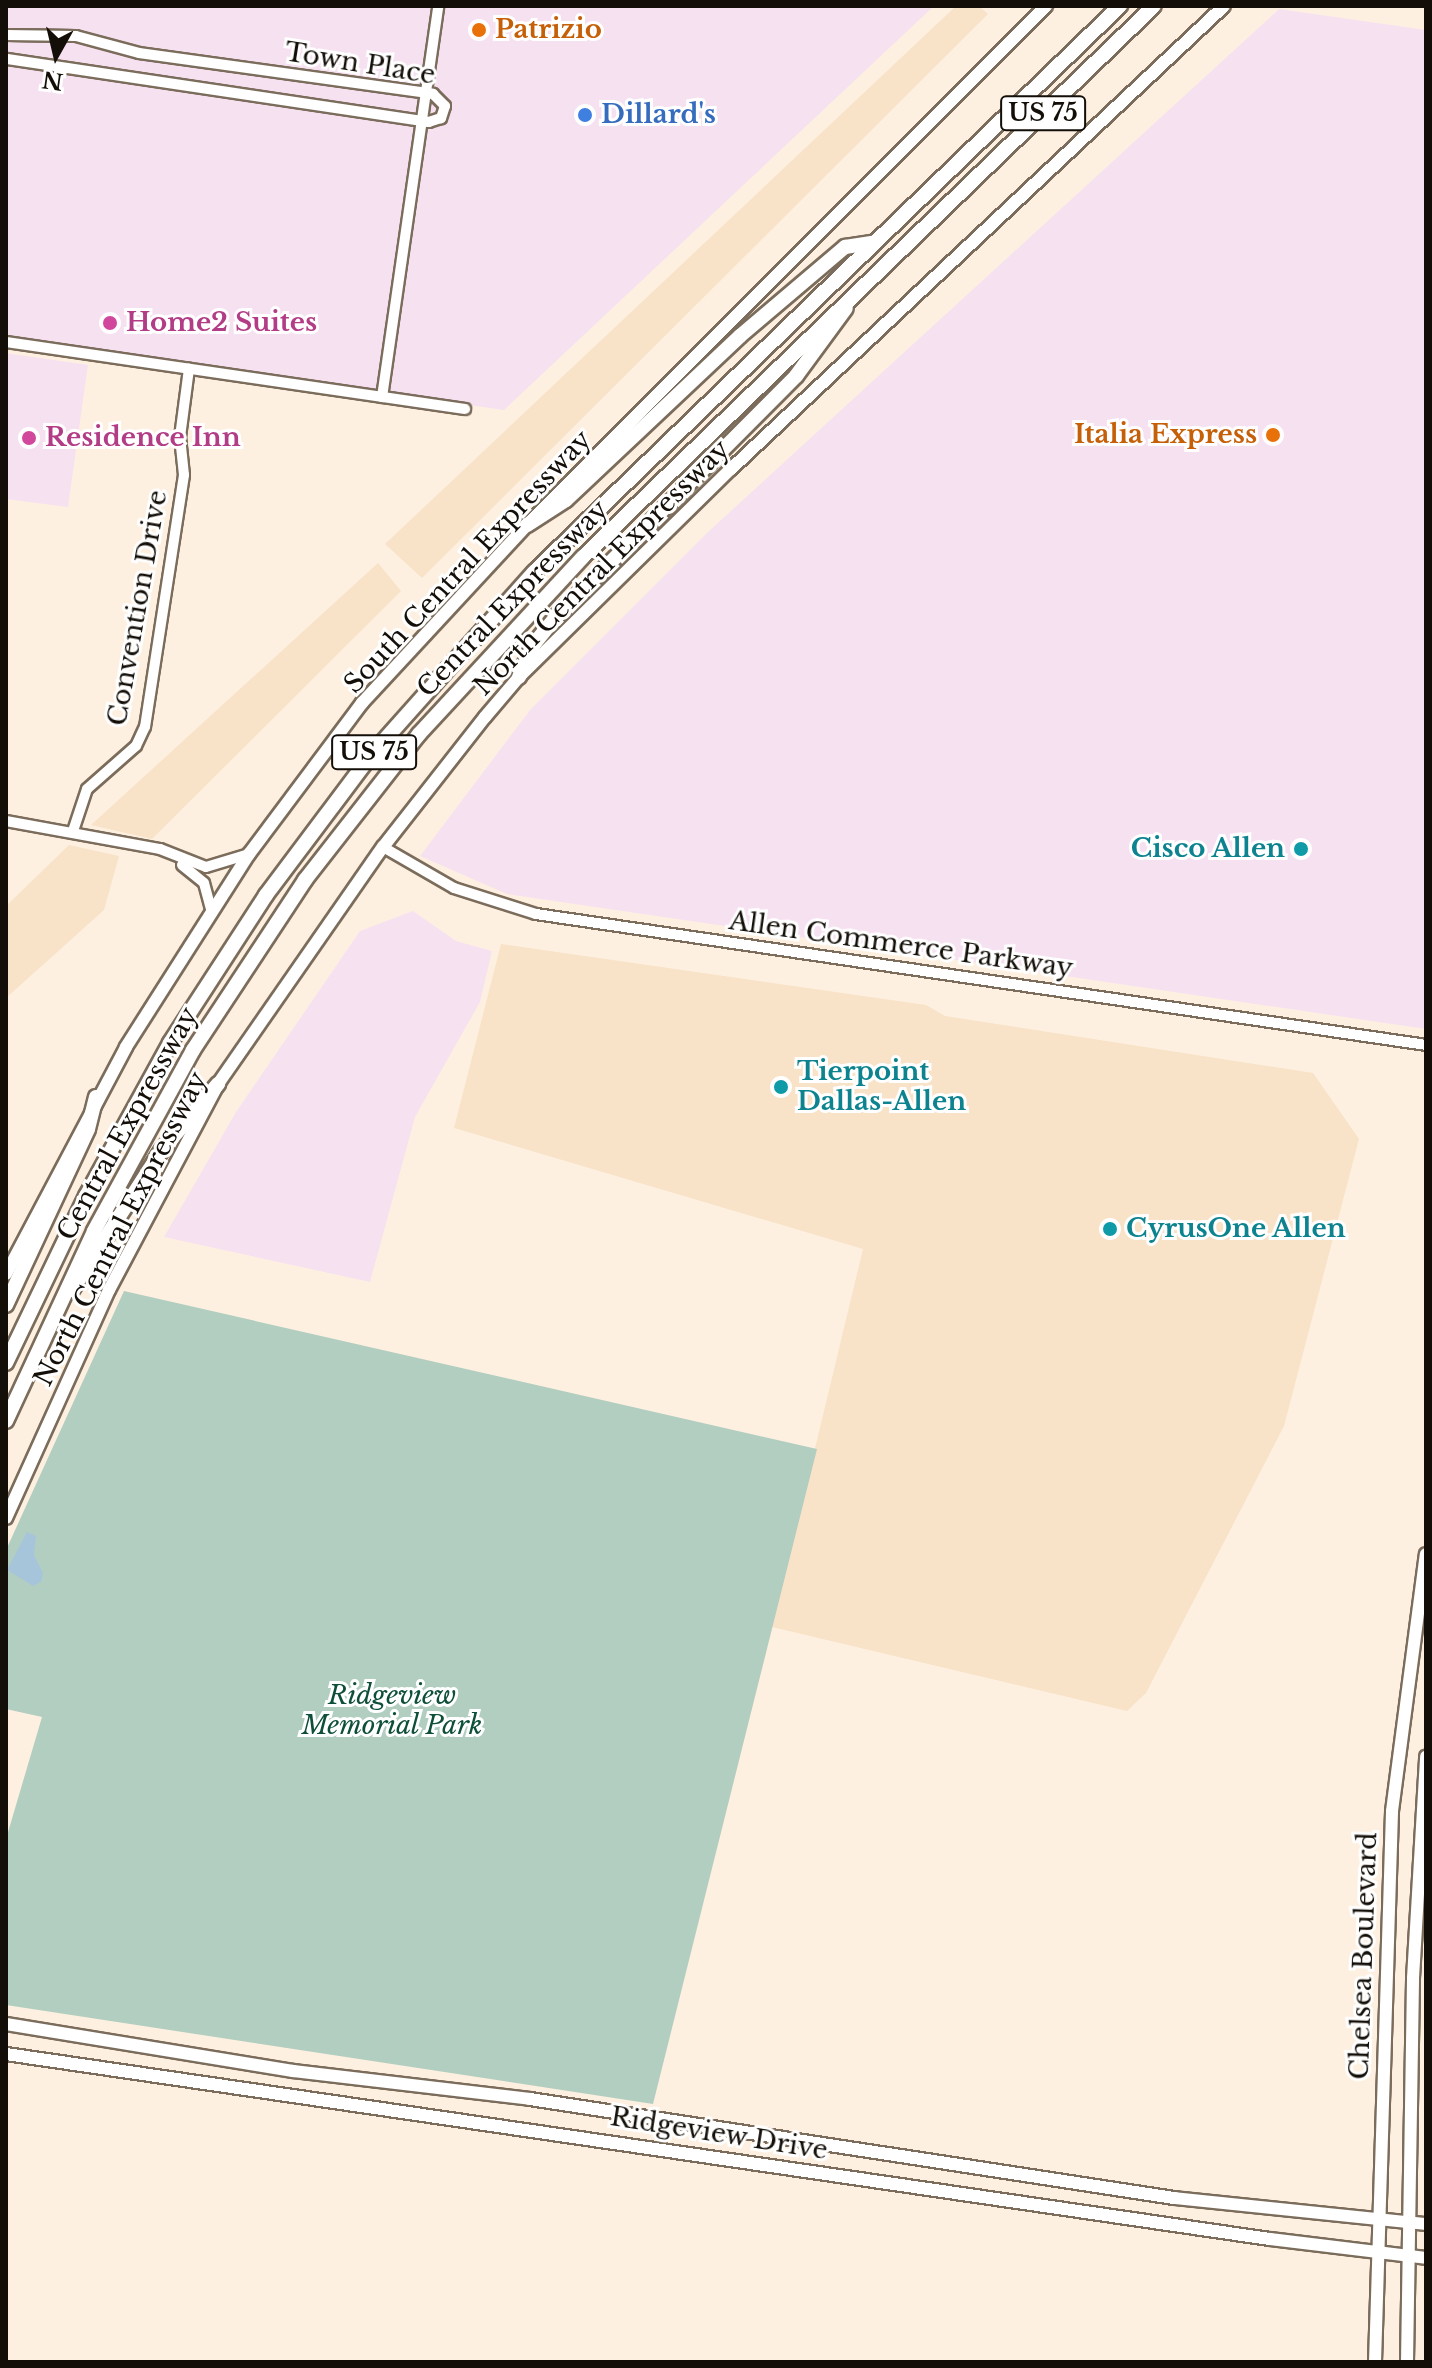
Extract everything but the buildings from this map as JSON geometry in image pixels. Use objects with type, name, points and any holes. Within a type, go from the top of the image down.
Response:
[{"type":"highway","name":"Central Expressway","points":[[6,1363],[80,1207],[152,1073],[239,934],[335,801],[439,674],[526,581],[1120,6]]},
{"type":"highway","name":"Central Expressway","points":[[6,1421],[140,1143],[201,1037],[356,812],[510,632],[855,292],[1154,6]]},
{"type":"highway","points":[[527,525],[566,500],[740,336],[845,247],[875,242]]},
{"type":"highway","points":[[519,677],[534,644],[556,617],[796,376],[830,335],[855,292]]},
{"type":"highway","points":[[58,1310],[97,1258],[162,1150],[218,1084]]},
{"type":"highway","points":[[6,1305],[88,1129],[96,1097]]},
{"type":"main road","name":"South Central Expressway","points":[[6,1274],[96,1097],[211,910],[362,703],[527,525],[1046,6]]},
{"type":"main road","name":"North Central Expressway","points":[[6,1518],[109,1290],[218,1084],[383,847],[519,677],[823,381],[1224,6]]},
{"type":"main road","name":"Chelsea Boulevard","points":[[1375,2362],[1392,1811],[1426,1554]]},
{"type":"main road","name":"Chelsea Boulevard","points":[[1407,2362],[1412,2222],[1413,1962],[1426,1756]]},
{"type":"main road","name":"Ridgeview Drive","points":[[6,2024],[149,2048],[672,2121],[1174,2198],[1426,2224]]},
{"type":"main road","points":[[144,2075],[149,2048]]},
{"type":"main road","name":"Ridgeview Drive","points":[[6,2054],[1426,2258]]},
{"type":"main road","points":[[668,2148],[672,2121]]},
{"type":"street","points":[[382,397],[438,6]]},
{"type":"street","name":"Town Place","points":[[6,35],[76,36],[139,53],[425,93],[443,100],[444,112],[435,121],[422,120],[6,59]]},
{"type":"street","points":[[6,342],[465,409]]},
{"type":"street","name":"Convention Drive","points":[[73,831],[87,789],[136,746],[145,727],[184,475],[180,437],[189,369]]},
{"type":"street","points":[[6,821],[148,847],[206,867],[249,854]]},
{"type":"street","points":[[148,847],[199,876],[211,910]]},
{"type":"street","name":"Allen Commerce Parkway","points":[[383,847],[454,888],[553,917],[1426,1045]]},
{"type":"shaded area","points":[[6,6],[934,6],[504,410],[6,339]]},
{"type":"shaded area","points":[[956,6],[979,6],[988,14],[422,578],[385,544]]},
{"type":"shaded area","points":[[1279,9],[1426,30],[1426,1029],[507,894],[420,856],[530,710],[708,532]]},
{"type":"shaded area","points":[[6,353],[88,365],[68,507],[6,499]]},
{"type":"shaded area","points":[[378,563],[401,591],[152,839],[91,825]]},
{"type":"shaded area","points":[[69,845],[119,856],[104,910],[6,998],[6,906]]},
{"type":"shaded area","points":[[413,911],[456,941],[492,951],[480,1002],[415,1117],[370,1282],[164,1237],[236,1112],[360,931]]},
{"type":"shaded area","points":[[501,944],[926,1005],[945,1016],[1313,1073],[1359,1139],[1284,1426],[1146,1693],[1127,1711],[772,1627],[863,1249],[454,1128]]},
{"type":"green space","name":"Ridgeview Memorial Park","points":[[124,1291],[817,1449],[653,2104],[6,2005],[6,1839],[42,1717],[6,1709],[6,1550]]},
{"type":"water","points":[[27,1532],[36,1536],[34,1555],[43,1573],[41,1582],[33,1586],[7,1570]]},
{"type":"place","name":"Patrizio","points":[[479,30]]},
{"type":"place","name":"Dillard's","points":[[585,115]]},
{"type":"place","name":"Home2 Suites","points":[[110,323]]},
{"type":"place","name":"Italia Express","points":[[1273,435]]},
{"type":"place","name":"Residence Inn","points":[[29,438]]},
{"type":"place","name":"Cisco Allen","points":[[1301,849]]},
{"type":"place","name":"Tierpoint Dallas-Allen","points":[[781,1087]]},
{"type":"place","name":"CyrusOne Allen","points":[[1110,1229]]}]
